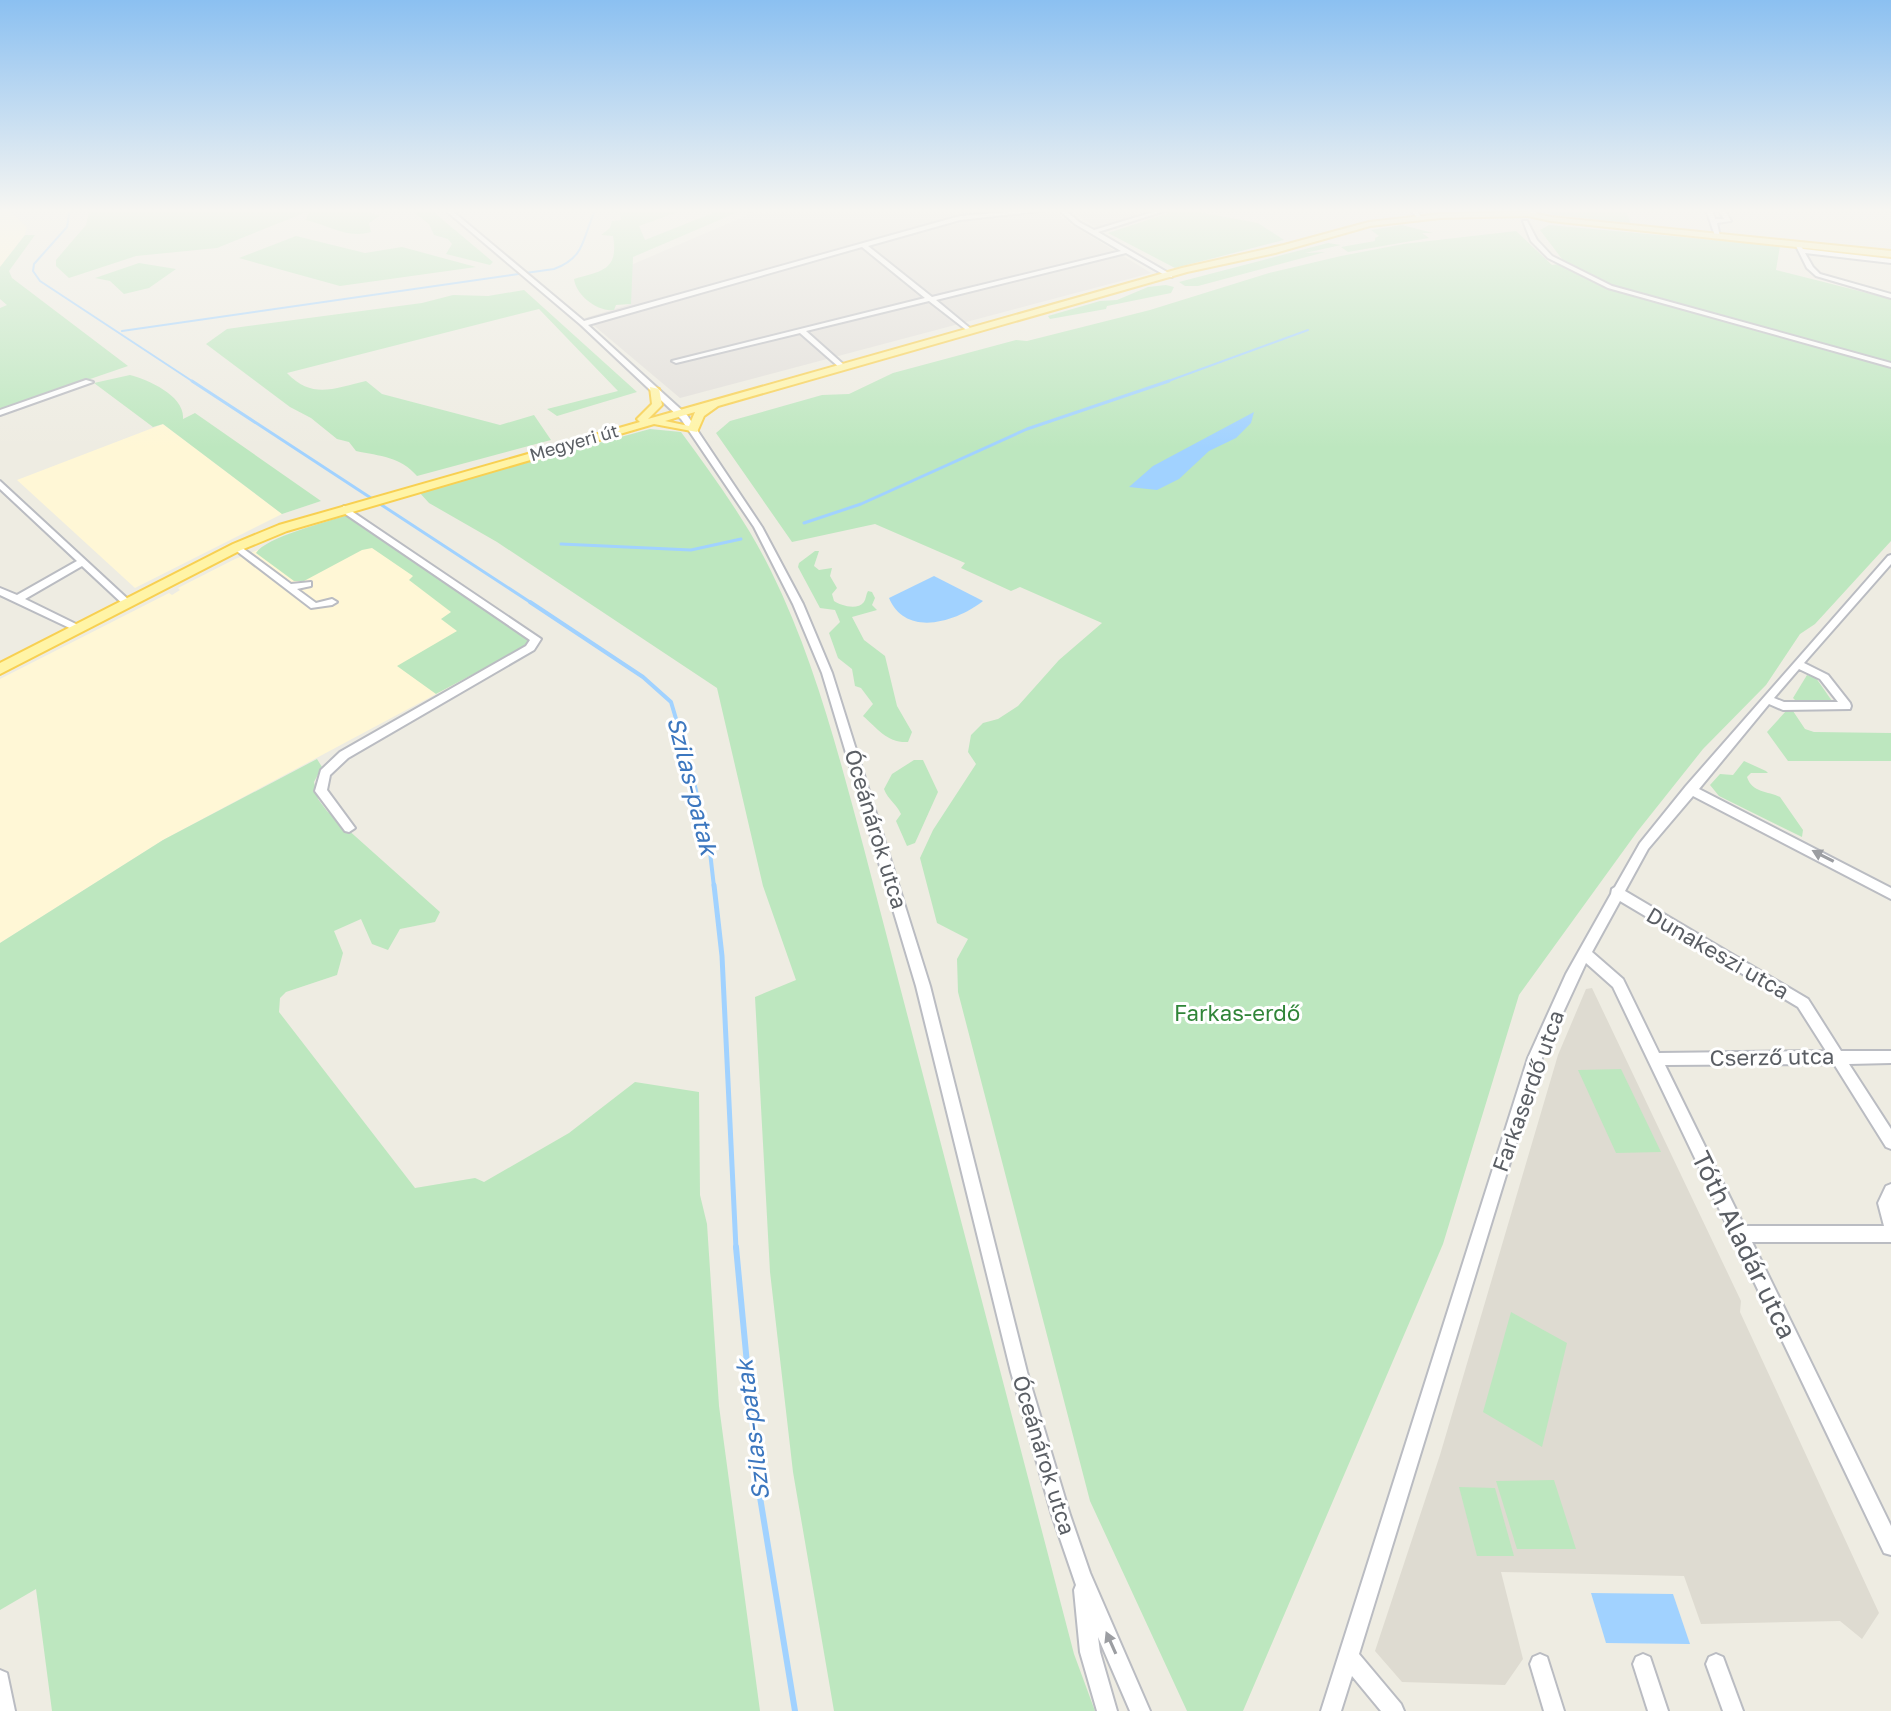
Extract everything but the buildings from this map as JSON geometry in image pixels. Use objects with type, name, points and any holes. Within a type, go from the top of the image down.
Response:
[{"type":"main road","name":"Megyeri út","points":[[0,669],[237,547],[349,507],[1119,289]]},
{"type":"main road","points":[[631,426],[656,409],[654,389]]},
{"type":"main road","points":[[631,426],[664,423],[693,430],[699,414],[725,399]]},
{"type":"street","name":"Óceánárok utca","points":[[542,289],[654,389],[693,430],[765,540],[798,604],[827,673],[923,986],[1019,1372],[1081,1575],[1140,1711]]},
{"type":"street","points":[[583,324],[710,289]]},
{"type":"street","points":[[917,289],[969,330]]},
{"type":"street","points":[[676,361],[972,289]]},
{"type":"street","points":[[1615,289],[1891,365]]},
{"type":"street","points":[[1864,289],[1891,296]]},
{"type":"street","points":[[802,331],[840,366]]},
{"type":"street","points":[[0,413],[89,382]]},
{"type":"street","points":[[0,484],[128,604]]},
{"type":"street","points":[[349,507],[536,639],[530,648],[361,744],[329,767],[322,778],[321,791],[349,828]]},
{"type":"street","points":[[237,547],[314,606],[332,602]]},
{"type":"street","name":"Farkaserdő utca","points":[[1331,1711],[1535,1058],[1585,954],[1616,892],[1644,846],[1891,558]]},
{"type":"street","points":[[18,599],[82,562]]},
{"type":"street","points":[[289,587],[308,584]]},
{"type":"street","points":[[0,591],[79,629]]},
{"type":"street","points":[[1768,699],[1783,706],[1846,706],[1824,677],[1797,664]]},
{"type":"street","points":[[1690,789],[1891,894]]},
{"type":"street","name":"Dunakeszi utca","points":[[1616,892],[1803,1003],[1891,1142]]},
{"type":"street","name":"Tóth Aladár utca","points":[[1585,954],[1618,983],[1891,1546]]},
{"type":"street","name":"Cserző utca","points":[[1654,1059],[1891,1057]]},
{"type":"street","points":[[1891,1191],[1886,1203],[1891,1225]]},
{"type":"street","points":[[1739,1234],[1891,1234]]},
{"type":"street","name":"Óceánárok utca","points":[[1081,1575],[1090,1652],[1107,1711]]},
{"type":"street","points":[[1348,1657],[1394,1711]]},
{"type":"street","points":[[1540,1664],[1554,1711]]},
{"type":"street","points":[[1643,1664],[1658,1711]]},
{"type":"street","points":[[1716,1664],[1733,1711]]},
{"type":"street","points":[[0,1680],[5,1711]]},
{"type":"shaded area","points":[[631,289],[1091,289],[680,398],[585,318],[631,304]]},
{"type":"shaded area","points":[[163,424],[282,514],[135,588],[17,480]]},
{"type":"shaded area","points":[[347,515],[529,642],[163,840],[0,943],[0,679],[169,593],[172,595],[180,590],[178,588],[235,559]]},
{"type":"shaded area","points":[[1592,988],[1741,1301],[1740,1312],[1879,1613],[1862,1639],[1840,1621],[1701,1624],[1684,1576],[1501,1572],[1523,1659],[1505,1685],[1402,1682],[1375,1651],[1440,1455],[1558,1055],[1586,989]]},
{"type":"green space","points":[[0,289],[26,289],[128,366],[0,410],[0,308],[7,305],[0,299]]},
{"type":"green space","points":[[118,289],[145,289],[124,294]]},
{"type":"green space","points":[[578,289],[632,289],[631,304],[616,305],[614,310],[607,310],[594,305]]},
{"type":"green space","points":[[1144,289],[1173,289],[1171,293],[1107,306],[1106,309],[1050,319],[1048,316],[1100,301],[1117,300]]},
{"type":"green space","name":"Farkas-erdő","points":[[1218,289],[1851,289],[1891,299],[1891,541],[1815,624],[1800,634],[1766,685],[1703,749],[1637,832],[1519,995],[1443,1244],[1243,1711],[1187,1711],[1090,1501],[958,992],[957,959],[968,939],[937,923],[920,858],[933,830],[976,764],[968,752],[971,735],[983,723],[998,719],[1018,706],[1059,660],[1102,623],[1020,587],[1011,591],[961,568],[965,563],[875,524],[792,542],[716,433],[730,421],[822,395],[849,394],[893,373],[1016,340],[1027,341],[1150,310]]},
{"type":"green space","points":[[524,290],[637,392],[557,416],[547,409],[618,391],[539,309],[287,373],[306,387],[324,390],[366,381],[382,394],[500,425],[534,415],[551,440],[417,476],[397,461],[356,451],[349,442],[337,439],[311,418],[290,407],[206,344],[227,329],[422,303],[453,295],[488,296]]},
{"type":"green space","points":[[130,375],[156,385],[172,396],[182,411],[183,419],[195,413],[321,501],[282,514],[163,424],[153,427],[94,383]]},
{"type":"green space","points":[[650,429],[681,432],[729,500],[771,571],[812,671],[863,845],[1074,1654],[1095,1711],[834,1711],[793,1472],[770,1272],[755,997],[796,980],[763,886],[717,688],[497,542],[429,503],[419,492]]},
{"type":"green space","points":[[347,515],[529,638],[526,646],[436,694],[397,666],[457,631],[441,619],[451,612],[409,580],[413,576],[372,548],[362,550],[304,581],[294,581],[256,553],[272,541]]},
{"type":"green space","points":[[815,551],[819,551],[814,566],[819,570],[832,568],[830,576],[837,588],[832,594],[834,601],[853,607],[861,605],[868,591],[875,598],[872,605],[877,610],[852,617],[864,640],[885,656],[897,706],[912,732],[908,742],[888,738],[863,716],[873,704],[861,688],[855,686],[852,669],[838,658],[829,633],[840,622],[835,610],[820,608],[798,567]]},
{"type":"green space","points":[[1807,675],[1816,678],[1832,701],[1793,698]]},
{"type":"green space","points":[[1786,711],[1793,711],[1805,729],[1814,732],[1891,733],[1891,761],[1788,761],[1767,732]]},
{"type":"green space","points":[[317,759],[322,767],[314,782],[318,799],[327,811],[440,912],[435,922],[400,929],[388,950],[372,944],[361,919],[334,931],[343,953],[337,975],[286,992],[280,998],[279,1012],[415,1188],[475,1178],[484,1182],[569,1133],[635,1082],[699,1092],[700,1195],[707,1224],[719,1406],[760,1711],[52,1711],[36,1589],[0,1610],[0,943],[163,840]]},
{"type":"green space","points":[[914,760],[923,760],[938,792],[915,843],[907,846],[896,821],[901,814],[884,789],[892,774]]},
{"type":"green space","points":[[1744,761],[1768,773],[1751,773],[1747,777],[1756,789],[1780,797],[1803,830],[1802,837],[1719,796],[1710,785],[1720,774],[1733,775]]},
{"type":"green space","points":[[1621,1069],[1661,1152],[1616,1153],[1578,1070]]},
{"type":"green space","points":[[1511,1312],[1567,1343],[1542,1447],[1483,1412]]},
{"type":"green space","points":[[1554,1480],[1576,1549],[1517,1549],[1496,1481]]},
{"type":"green space","points":[[1459,1487],[1495,1488],[1514,1556],[1477,1556]]},
{"type":"water","points":[[1254,412],[1251,423],[1236,438],[1209,451],[1179,479],[1157,490],[1129,487],[1153,466]]},
{"type":"water","points":[[934,576],[983,601],[959,615],[932,622],[907,618],[897,610],[889,598]]},
{"type":"water","points":[[1591,1593],[1673,1594],[1690,1644],[1606,1643]]},
{"type":"waterway","name":"Szilas-patak","points":[[52,289],[195,383]]},
{"type":"waterway","points":[[122,331],[416,289]]},
{"type":"waterway","points":[[1163,383],[1308,330]]},
{"type":"waterway","name":"Szilas-patak","points":[[192,381],[533,604]]},
{"type":"waterway","points":[[804,523],[861,504],[1027,429],[1169,381]]},
{"type":"waterway","points":[[561,544],[691,550],[741,539]]},
{"type":"waterway","name":"Szilas-patak","points":[[530,602],[643,677],[671,702],[691,769],[710,852],[714,887]]},
{"type":"waterway","name":"Szilas-patak","points":[[714,885],[722,956],[736,1249]]},
{"type":"waterway","name":"Szilas-patak","points":[[736,1247],[759,1491],[795,1711]]}]
